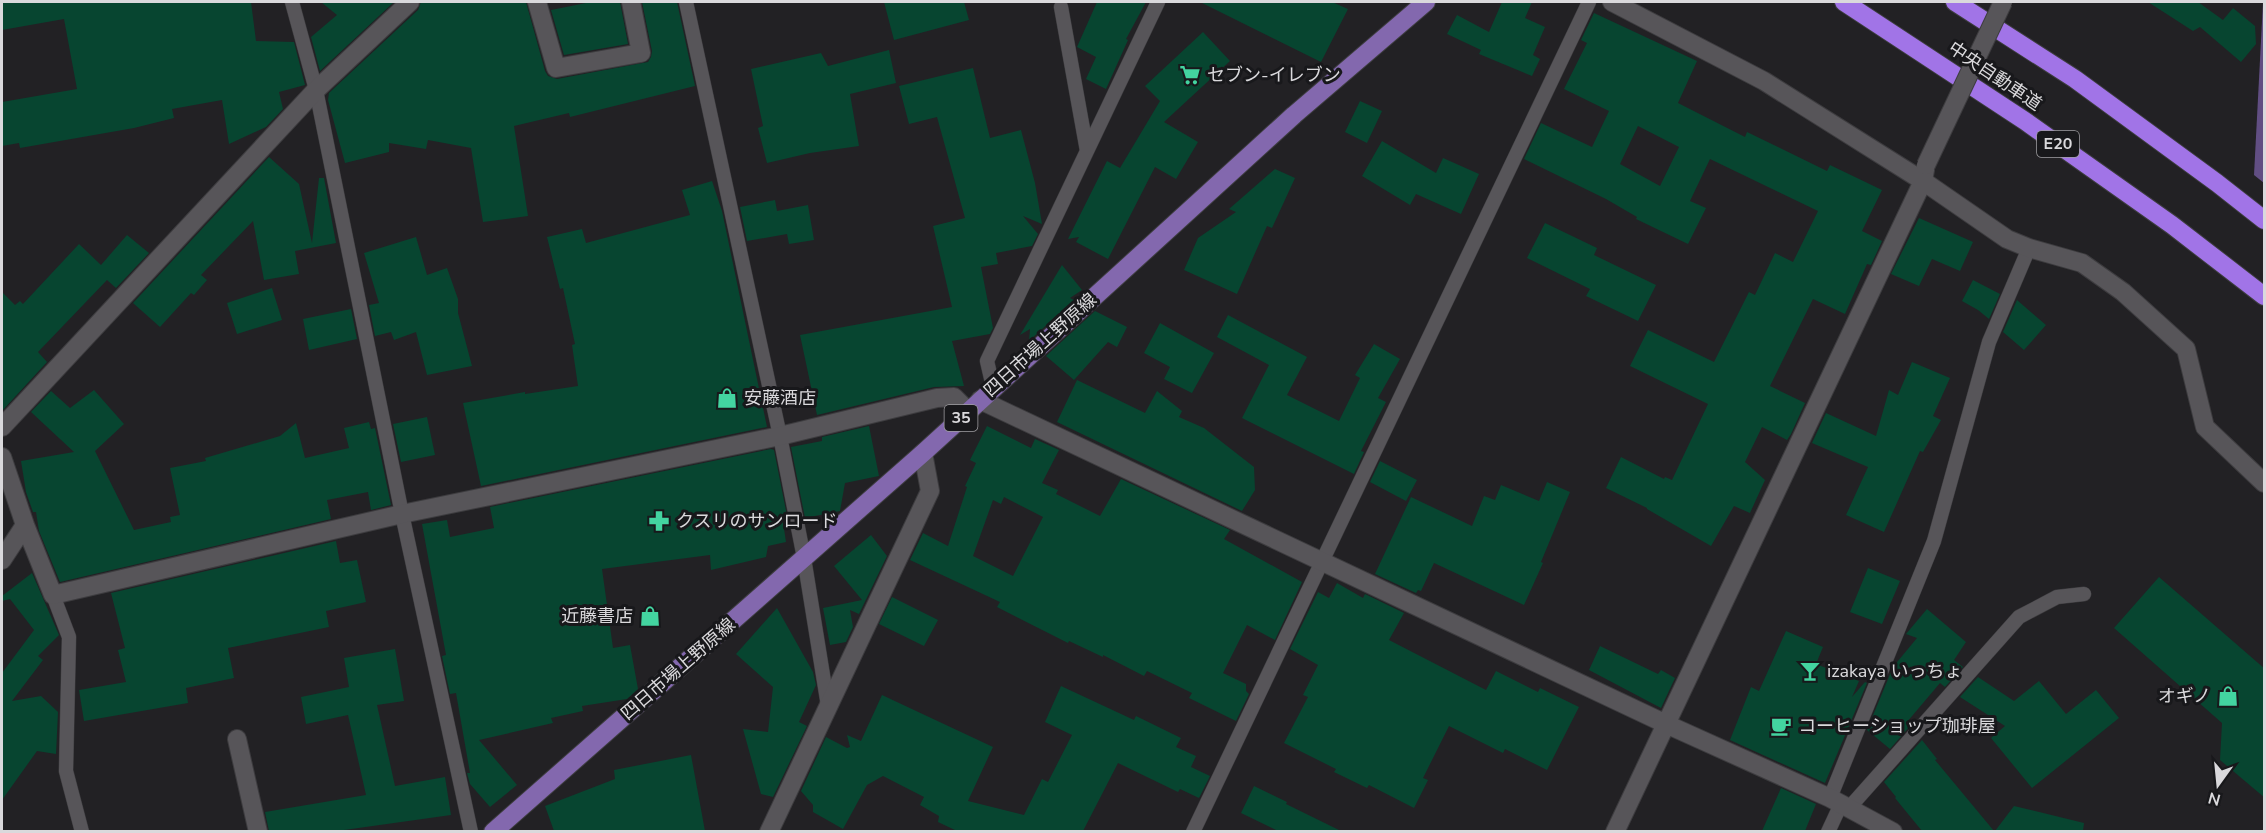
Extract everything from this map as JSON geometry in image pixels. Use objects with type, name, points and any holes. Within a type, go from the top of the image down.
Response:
[{"type":"highway","name":"中央自動車道","points":[[1844,2],[2025,121],[2172,225],[2265,296]]},
{"type":"highway","points":[[1955,2],[2075,79],[2265,220]]},
{"type":"main road","name":"四日市場上野原線","points":[[493,831],[923,453],[1294,115],[1426,2]]},
{"type":"street","points":[[2,427],[316,90],[410,2]]},
{"type":"street","points":[[537,2],[556,68],[641,53],[631,2]]},
{"type":"street","points":[[1612,2],[1764,81],[1924,173],[2007,239],[2029,248],[2082,263],[2123,291],[2186,349],[2205,427],[2265,483]]},
{"type":"street","points":[[1615,831],[2003,2]]},
{"type":"street","points":[[2,457],[25,525],[53,595],[402,514],[780,436],[937,398],[981,399],[1666,724],[1840,803],[1893,831]]},
{"type":"street","points":[[769,831],[930,490],[923,453]]},
{"type":"street","points":[[2,560],[25,525]]},
{"type":"street","points":[[237,739],[258,831]]},
{"type":"lane","points":[[292,2],[316,90],[402,514],[471,831]]},
{"type":"lane","points":[[686,2],[780,436],[804,558],[828,706]]},
{"type":"lane","points":[[981,399],[987,361],[1158,2]]},
{"type":"lane","points":[[1192,831],[1589,2]]},
{"type":"lane","points":[[1062,7],[1087,152]]},
{"type":"lane","points":[[1828,831],[1934,541],[1989,342],[2029,248]]},
{"type":"lane","points":[[1840,803],[2019,617],[2056,597],[2084,594]]},
{"type":"lane","points":[[53,595],[69,637],[66,771],[82,831]]},
{"type":"shaded area","points":[[2264,2],[2264,183],[2254,175]]},
{"type":"building","points":[[2,2],[251,2],[256,41],[294,42],[305,85],[279,92],[283,109],[266,127],[229,144],[222,100],[172,109],[174,118],[134,128],[20,148],[19,143],[2,146],[2,102],[77,89],[64,19],[2,30]]},
{"type":"building","points":[[321,2],[394,2],[320,71],[311,37],[337,15]]},
{"type":"building","points":[[421,2],[526,2],[545,71],[548,76],[557,79],[648,62],[652,51],[642,2],[677,2],[695,86],[570,117],[569,113],[514,126],[528,216],[483,222],[471,148],[428,140],[426,149],[389,143],[389,152],[345,163],[328,100],[329,93],[418,10]]},
{"type":"building","points":[[591,2],[620,2],[628,44],[564,55],[551,10]]},
{"type":"building","points":[[884,2],[964,2],[969,20],[894,40]]},
{"type":"building","points":[[1097,2],[1146,2],[1126,39],[1128,40],[1106,89],[1086,79],[1096,57],[1077,47]]},
{"type":"building","points":[[1200,2],[1332,2],[1348,9],[1321,62]]},
{"type":"building","points":[[1502,2],[1532,2],[1525,18],[1545,27],[1533,55],[1540,59],[1532,76],[1479,54],[1481,50],[1447,34],[1457,15],[1489,32]]},
{"type":"building","points":[[2148,2],[2198,2],[2223,20],[2233,8],[2255,26],[2256,44],[2241,62],[2200,27],[2193,31]]},
{"type":"building","points":[[1594,13],[1697,61],[1678,103],[1745,137],[1747,132],[1827,171],[1830,165],[1882,190],[1862,231],[1882,241],[1871,265],[1867,264],[1845,314],[1813,299],[1770,386],[1805,403],[1791,434],[1787,440],[1762,427],[1745,462],[1765,480],[1750,513],[1734,506],[1711,546],[1647,508],[1606,488],[1621,457],[1664,479],[1665,477],[1672,480],[1708,404],[1630,366],[1648,330],[1714,362],[1749,292],[1755,295],[1775,253],[1793,262],[1818,211],[1710,159],[1690,201],[1706,208],[1688,244],[1636,219],[1637,217],[1606,199],[1524,159],[1541,123],[1592,147],[1609,111],[1564,89],[1587,43],[1581,40]],"holes":[[[1638,126],[1679,147],[1660,186],[1620,164]]]},
{"type":"building","points":[[1203,32],[1230,61],[1164,122],[1198,142],[1176,179],[1155,167],[1108,259],[1076,242],[1079,237],[1068,239],[1107,161],[1120,168],[1160,101],[1145,86]]},
{"type":"building","points":[[889,50],[896,83],[850,94],[859,146],[810,153],[767,163],[758,128],[763,126],[751,69],[821,53],[828,66]]},
{"type":"building","points":[[973,68],[990,138],[1021,130],[1035,183],[1042,224],[1023,216],[1038,234],[1032,246],[996,253],[998,264],[981,267],[993,328],[990,334],[952,341],[964,386],[934,387],[817,415],[800,335],[952,307],[933,226],[965,218],[937,117],[909,124],[899,86]]},
{"type":"building","points":[[1360,101],[1382,111],[1367,143],[1345,132]]},
{"type":"building","points":[[1382,141],[1436,173],[1443,158],[1479,174],[1461,214],[1416,194],[1410,205],[1362,176]]},
{"type":"building","points":[[269,157],[299,184],[312,243],[319,178],[324,178],[336,243],[295,251],[299,274],[264,280],[253,221],[201,275],[207,280],[194,295],[191,293],[160,327],[133,303]]},
{"type":"building","points":[[1275,169],[1295,178],[1272,228],[1267,226],[1237,294],[1184,270],[1198,238],[1236,212],[1229,209]]},
{"type":"building","points":[[712,181],[722,211],[767,427],[481,486],[463,403],[525,392],[525,394],[578,386],[572,345],[575,344],[563,288],[560,289],[547,237],[582,229],[586,243],[690,215],[682,190]]},
{"type":"building","points":[[775,200],[777,211],[808,205],[814,240],[789,244],[787,234],[747,241],[740,207]]},
{"type":"building","points":[[1919,218],[1973,242],[1960,271],[1932,259],[1919,286],[1891,274]]},
{"type":"building","points":[[1545,223],[1597,248],[1594,255],[1656,285],[1638,321],[1586,296],[1590,289],[1527,258]]},
{"type":"building","points":[[127,235],[149,253],[116,288],[107,280],[38,352],[47,362],[2,411],[2,292],[15,305],[20,301],[23,304],[79,244],[101,265]]},
{"type":"building","points":[[416,237],[427,275],[447,268],[458,299],[458,313],[472,366],[427,375],[416,332],[394,340],[391,332],[375,336],[369,305],[379,303],[364,253]]},
{"type":"building","points":[[1062,265],[1082,290],[1070,298],[1074,300],[1029,341],[1030,329],[1020,335]]},
{"type":"building","points":[[1973,280],[2000,294],[1989,319],[1962,301]]},
{"type":"building","points":[[272,288],[282,320],[237,334],[227,303]]},
{"type":"building","points":[[2017,300],[2046,325],[2024,350],[2003,332]]},
{"type":"building","points":[[351,309],[357,339],[309,350],[303,319]]},
{"type":"building","points":[[1095,311],[1127,327],[1117,347],[1108,342],[1074,380],[1046,356]]},
{"type":"building","points":[[1228,315],[1307,357],[1287,395],[1339,421],[1360,378],[1355,375],[1374,344],[1400,359],[1378,398],[1386,402],[1361,451],[1364,452],[1354,474],[1242,418],[1269,365],[1217,337]]},
{"type":"building","points":[[1160,323],[1214,353],[1192,393],[1164,379],[1170,367],[1144,353]]},
{"type":"building","points":[[1912,362],[1950,378],[1933,416],[1941,420],[1923,452],[1920,451],[1884,532],[1846,515],[1868,467],[1812,443],[1826,413],[1876,436],[1889,390],[1898,395]]},
{"type":"building","points":[[1077,380],[1145,413],[1157,391],[1182,411],[1179,417],[1204,428],[1254,467],[1255,490],[1242,511],[1057,422]]},
{"type":"building","points":[[94,390],[124,424],[95,451],[134,530],[171,522],[170,517],[180,515],[170,468],[206,461],[205,458],[280,436],[296,423],[305,458],[349,448],[344,428],[369,422],[371,429],[375,428],[391,505],[371,510],[368,492],[327,500],[331,519],[60,582],[39,531],[36,512],[33,512],[26,492],[21,461],[74,452],[31,412],[51,391],[70,408]]},
{"type":"building","points":[[427,417],[435,455],[401,462],[393,424]]},
{"type":"building","points":[[869,426],[879,476],[845,483],[840,511],[805,518],[791,447],[822,441],[822,437]]},
{"type":"building","points":[[987,426],[1031,448],[1035,439],[1059,450],[1042,483],[1058,490],[1056,494],[1100,516],[1121,479],[1230,530],[1224,539],[1302,582],[1275,640],[1247,625],[1223,673],[1246,684],[1246,691],[1249,694],[1236,721],[1189,698],[1192,693],[1147,671],[1144,676],[1103,655],[1103,657],[1069,641],[1068,643],[997,607],[1000,602],[910,560],[923,533],[948,546],[967,487],[965,486],[976,463],[970,460]],"holes":[[[1004,497],[1043,517],[1013,576],[973,556],[993,500],[1001,504]]]},
{"type":"building","points":[[774,450],[788,521],[783,522],[786,542],[768,546],[766,557],[711,570],[710,555],[602,569],[613,648],[630,645],[638,689],[627,699],[582,706],[583,711],[551,718],[553,723],[479,740],[517,785],[490,807],[470,784],[467,773],[470,773],[456,693],[450,694],[442,656],[446,655],[422,524],[447,520],[450,537],[494,528],[490,507]]},
{"type":"building","points":[[1380,461],[1417,480],[1406,501],[1370,482]]},
{"type":"building","points":[[1547,482],[1570,492],[1524,605],[1434,563],[1421,591],[1418,590],[1416,593],[1375,574],[1411,497],[1472,526],[1484,496],[1495,500],[1501,485],[1539,501]]},
{"type":"building","points":[[871,535],[887,556],[859,614],[850,610],[853,627],[846,642],[830,645],[823,608],[862,600],[834,566]]},
{"type":"building","points":[[336,541],[340,563],[357,560],[366,602],[326,611],[329,627],[228,648],[234,678],[186,688],[188,703],[84,721],[79,690],[126,682],[118,650],[125,648],[111,593]]},
{"type":"building","points":[[1868,568],[1900,581],[1882,624],[1850,612]]},
{"type":"building","points":[[32,573],[59,635],[38,656],[43,660],[12,701],[41,696],[58,712],[56,754],[37,751],[2,800],[2,673],[34,630],[10,599],[2,601],[2,596]]},
{"type":"building","name":"オギノ","points":[[2159,577],[2265,669],[2265,798],[2220,760],[2222,723],[2114,628]]},
{"type":"building","points":[[1337,583],[1363,598],[1365,594],[1404,613],[1389,640],[1486,690],[1496,671],[1538,692],[1540,688],[1579,707],[1547,770],[1505,749],[1503,753],[1449,726],[1423,778],[1428,780],[1414,808],[1369,785],[1367,788],[1334,772],[1336,769],[1284,743],[1308,697],[1303,695],[1318,665],[1290,649],[1318,592],[1329,598]]},
{"type":"building","points":[[892,597],[938,620],[924,646],[879,624]]},
{"type":"building","points":[[777,608],[813,672],[816,685],[799,722],[807,726],[773,797],[761,794],[743,729],[768,732],[773,687],[736,654]]},
{"type":"building","points":[[1927,609],[1966,642],[1954,660],[1963,667],[1945,687],[1940,683],[1907,722],[1910,726],[1890,749],[1867,730],[1893,667],[1917,638],[1906,634]]},
{"type":"building","points":[[1786,631],[1823,647],[1816,664],[1859,681],[1852,697],[1865,682],[1867,683],[1825,783],[1730,740],[1751,687],[1759,691]]},
{"type":"building","points":[[1600,646],[1658,674],[1661,670],[1675,678],[1661,708],[1589,670]]},
{"type":"building","points":[[395,649],[404,701],[377,705],[395,786],[445,777],[451,815],[337,831],[269,831],[265,812],[366,795],[348,715],[306,724],[301,697],[349,687],[344,658]]},
{"type":"building","points":[[1978,677],[2014,701],[2039,681],[2066,714],[2096,690],[2119,718],[2032,788],[1991,738],[2005,726],[1960,697]]},
{"type":"building","points":[[1061,686],[1134,720],[1136,716],[1181,738],[1176,747],[1196,756],[1191,767],[1210,776],[1199,798],[1180,789],[1178,792],[1118,763],[1083,831],[957,831],[938,822],[939,816],[920,805],[924,797],[883,776],[867,785],[843,829],[813,812],[813,805],[801,791],[826,737],[847,748],[850,747],[847,735],[861,741],[882,695],[993,747],[968,801],[1024,815],[1042,779],[1048,782],[1072,735],[1045,722]]},
{"type":"building","points":[[1922,740],[1937,759],[1935,760],[1994,831],[1922,831],[1895,798],[1884,782]]},
{"type":"building","points":[[691,755],[705,831],[554,831],[545,806],[615,779],[614,770]]},
{"type":"building","points":[[1254,786],[1341,831],[1278,831],[1241,813]]},
{"type":"building","points":[[1781,788],[1816,804],[1805,831],[1762,831]]},
{"type":"building","points":[[2014,806],[2084,823],[2083,831],[1995,831]]},
{"type":"place","name":"セブン-イレブン","points":[[1190,75]]},
{"type":"place","name":"安藤酒店","points":[[727,398]]},
{"type":"place","name":"クスリのサンロード","points":[[659,521]]},
{"type":"place","name":"近藤書店","points":[[650,616]]},
{"type":"place","name":"izakaya いっちょ","points":[[1810,671]]},
{"type":"place","name":"オギノ","points":[[2228,696]]},
{"type":"place","name":"コーヒーショップ珈琲屋","points":[[1781,726]]}]
